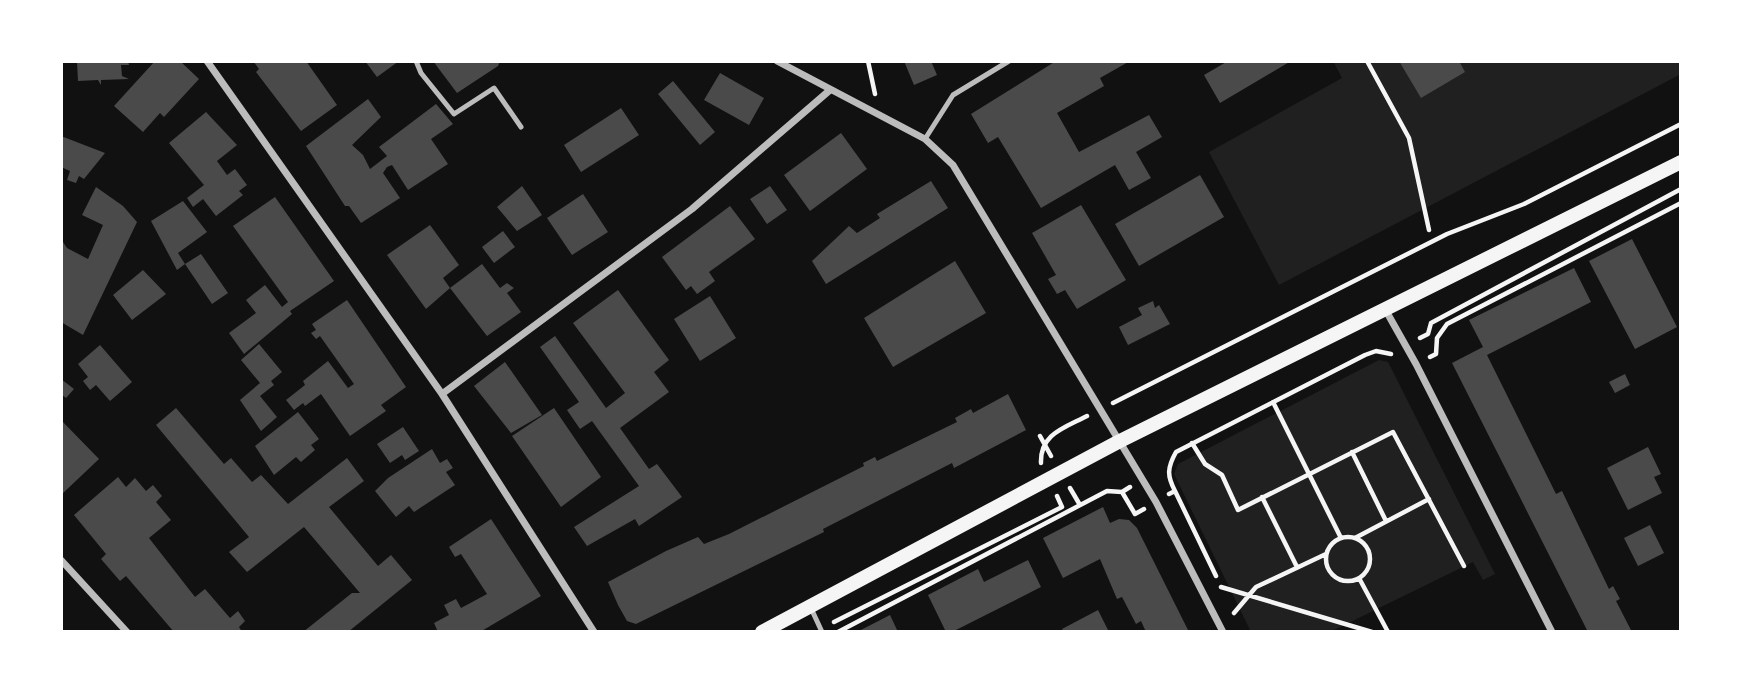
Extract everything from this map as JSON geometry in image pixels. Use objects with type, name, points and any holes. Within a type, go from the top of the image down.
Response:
[{"type":"main road","points":[[762,632],[1118,442],[1681,162]]},
{"type":"street","points":[[207,61],[442,394],[594,632]]},
{"type":"street","points":[[777,61],[925,139],[953,165],[1156,502],[1223,632]]},
{"type":"street","points":[[442,394],[692,209],[830,90]]},
{"type":"street","points":[[1384,308],[1416,364],[1552,632]]},
{"type":"street","points":[[61,560],[127,632]]},
{"type":"lane","points":[[416,61],[421,73],[454,114],[494,88],[521,127]]},
{"type":"lane","points":[[925,139],[953,95],[1009,61]]},
{"type":"lane","points":[[810,606],[822,632]]},
{"type":"path","points":[[869,61],[878,114]]},
{"type":"path","points":[[1367,61],[1409,138],[1429,230]]},
{"type":"path","points":[[1431,323],[1681,189]]},
{"type":"path","points":[[1168,465],[1176,453],[1192,443],[1376,351],[1390,355],[1399,372],[1436,354],[1437,338],[1447,324],[1681,203]]},
{"type":"path","points":[[1273,402],[1340,538]]},
{"type":"path","points":[[1192,443],[1205,464],[1222,475],[1238,510],[1393,432],[1464,566]]},
{"type":"path","points":[[1352,452],[1387,521]]},
{"type":"path","points":[[838,632],[1080,505],[1107,492],[1122,492]]},
{"type":"path","points":[[1175,492],[1226,596]]},
{"type":"path","points":[[1262,497],[1297,567]]},
{"type":"path","points":[[1234,613],[1251,597],[1256,587],[1326,554],[1340,538],[1355,538],[1429,499]]},
{"type":"path","points":[[1062,507],[1080,505]]},
{"type":"path","points":[[1326,554],[1332,574],[1345,581],[1359,578],[1370,560],[1366,547],[1355,538]]},
{"type":"path","points":[[1359,578],[1388,632]]},
{"type":"path","points":[[1221,587],[1372,632]]},
{"type":"path","points":[[1230,605],[1238,623]]},
{"type":"shaded area","points":[[1333,61],[1681,61],[1681,74],[1279,285],[1209,152],[1342,78]]},
{"type":"shaded area","points":[[1379,360],[1388,362],[1495,574],[1483,580],[1473,562],[1330,632],[1251,632],[1174,474],[1178,464]]},
{"type":"building","points":[[128,61],[129,65],[121,65],[122,76],[129,79],[101,80],[101,85],[98,80],[78,81],[77,62]]},
{"type":"building","points":[[155,61],[180,61],[199,79],[164,117],[160,113],[143,132],[114,106]]},
{"type":"building","points":[[253,61],[306,61],[337,105],[301,131],[256,72],[259,69]]},
{"type":"building","points":[[365,61],[399,61],[377,77]]},
{"type":"building","points":[[433,61],[500,61],[498,66],[457,93]]},
{"type":"building","points":[[904,61],[931,61],[937,75],[914,85]]},
{"type":"building","points":[[1056,61],[1130,61],[1100,78],[1104,86],[1057,113],[1079,152],[1149,115],[1162,137],[1136,152],[1151,178],[1129,190],[1115,165],[1041,208],[998,137],[988,143],[971,114]]},
{"type":"building","points":[[1228,61],[1291,61],[1220,103],[1204,75]]},
{"type":"building","points":[[1399,61],[1459,61],[1465,72],[1421,98]]},
{"type":"building","points":[[720,73],[764,98],[749,125],[704,100]]},
{"type":"building","points":[[673,81],[715,132],[700,145],[658,94]]},
{"type":"building","points":[[368,99],[381,117],[352,145],[363,155],[370,169],[387,156],[379,147],[436,104],[453,124],[431,139],[448,164],[408,190],[392,165],[387,167],[383,173],[400,198],[361,223],[349,206],[345,206],[306,146]]},
{"type":"building","points":[[621,108],[639,135],[581,172],[564,145]]},
{"type":"building","points":[[206,112],[237,145],[217,161],[227,175],[235,169],[247,185],[239,191],[243,195],[216,216],[203,199],[193,207],[187,198],[204,185],[169,143]]},
{"type":"building","points":[[841,133],[867,169],[810,211],[784,175]]},
{"type":"building","points":[[61,136],[105,153],[84,179],[79,176],[76,183],[67,180],[70,171],[61,167]]},
{"type":"building","points":[[1200,175],[1224,217],[1139,266],[1115,224]]},
{"type":"building","points":[[931,181],[948,208],[826,284],[812,261],[849,226],[857,233],[880,218],[877,214]]},
{"type":"building","points":[[522,186],[542,215],[517,231],[497,207]]},
{"type":"building","points":[[770,186],[787,210],[767,224],[750,199]]},
{"type":"building","points":[[96,187],[123,206],[137,222],[83,335],[61,322],[61,239],[67,248],[88,259],[103,225],[82,215]]},
{"type":"building","points":[[583,194],[608,232],[572,255],[547,218]]},
{"type":"building","points":[[275,197],[334,281],[290,311],[292,314],[244,354],[229,333],[256,313],[246,300],[265,285],[282,307],[288,302],[233,226]]},
{"type":"building","points":[[183,201],[207,232],[178,253],[185,264],[177,270],[151,221]]},
{"type":"building","points":[[1081,205],[1126,280],[1077,309],[1065,290],[1057,294],[1048,279],[1056,275],[1032,233]]},
{"type":"building","points":[[730,206],[755,239],[709,272],[715,281],[697,294],[691,286],[686,290],[662,257]]},
{"type":"building","points":[[430,225],[459,265],[443,278],[450,288],[426,309],[387,255]]},
{"type":"building","points":[[503,231],[515,247],[494,263],[482,247]]},
{"type":"building","points":[[1632,239],[1677,327],[1635,349],[1589,261]]},
{"type":"building","points":[[201,254],[228,293],[212,304],[185,264]]},
{"type":"building","points":[[955,261],[986,313],[893,367],[864,318]]},
{"type":"building","points":[[482,264],[500,288],[507,283],[514,288],[507,293],[521,312],[487,336],[450,288]]},
{"type":"building","points":[[1574,268],[1591,302],[1487,355],[1556,494],[1562,491],[1609,589],[1613,586],[1620,599],[1616,601],[1632,632],[1588,632],[1452,363],[1483,347],[1469,320]]},
{"type":"building","points":[[143,270],[166,294],[132,320],[113,295]]},
{"type":"building","points":[[618,290],[669,360],[654,372],[669,392],[620,428],[649,469],[657,464],[682,497],[639,526],[635,519],[587,546],[574,527],[639,486],[592,421],[580,429],[567,410],[579,402],[540,347],[555,336],[606,408],[625,393],[573,323]]},
{"type":"building","points":[[710,296],[736,338],[700,361],[674,319]]},
{"type":"building","points":[[347,300],[406,387],[381,405],[386,411],[350,436],[321,394],[305,406],[303,403],[294,410],[286,400],[305,385],[303,381],[328,361],[348,388],[354,384],[320,336],[316,339],[311,333],[316,330],[312,324]]},
{"type":"building","points":[[1153,301],[1155,308],[1159,305],[1170,324],[1128,345],[1119,327],[1142,315],[1138,308]]},
{"type":"building","points":[[259,344],[282,372],[271,381],[274,385],[260,396],[277,417],[261,431],[240,400],[260,383],[241,360]]},
{"type":"building","points":[[100,345],[132,382],[110,401],[96,385],[90,390],[83,381],[88,377],[78,364]]},
{"type":"building","points":[[505,362],[542,415],[511,433],[474,386]]},
{"type":"building","points":[[1625,374],[1630,385],[1615,393],[1609,382]]},
{"type":"building","points":[[61,379],[74,389],[66,398],[61,394]]},
{"type":"building","points":[[1008,394],[1026,430],[954,468],[952,463],[823,529],[824,532],[636,624],[627,621],[608,582],[698,537],[704,544],[729,534],[864,466],[863,463],[875,457],[877,461],[957,422],[955,418],[971,409],[973,413]]},
{"type":"building","points":[[176,408],[224,464],[231,458],[252,482],[261,475],[288,504],[347,458],[364,481],[329,507],[378,566],[391,555],[412,580],[348,632],[303,632],[352,593],[360,593],[304,527],[247,572],[229,552],[249,537],[156,425]]},
{"type":"building","points":[[554,408],[601,477],[561,507],[512,436]]},
{"type":"building","points":[[298,412],[319,439],[311,445],[315,450],[301,462],[296,457],[274,475],[255,446]]},
{"type":"building","points":[[61,420],[99,459],[61,495]]},
{"type":"building","points":[[403,427],[419,451],[405,460],[402,455],[390,463],[377,444]]},
{"type":"building","points":[[1648,447],[1661,474],[1654,477],[1662,493],[1628,510],[1607,468]]},
{"type":"building","points":[[432,449],[440,463],[447,459],[453,468],[446,472],[455,485],[414,512],[409,506],[396,517],[375,491],[388,478]]},
{"type":"building","points":[[118,477],[126,487],[135,478],[146,491],[153,485],[162,496],[156,502],[171,520],[149,538],[195,597],[205,589],[230,618],[238,611],[245,621],[239,627],[242,632],[174,632],[126,576],[120,581],[101,559],[106,554],[74,515]]},
{"type":"building","points":[[1103,507],[1110,523],[1119,519],[1129,520],[1137,528],[1189,632],[1146,632],[1141,621],[1136,624],[1122,597],[1117,599],[1100,559],[1063,578],[1043,538]]},
{"type":"building","points":[[491,519],[541,596],[480,632],[438,632],[434,623],[449,615],[444,605],[456,599],[461,608],[487,594],[461,554],[455,557],[449,547]]},
{"type":"building","points":[[1650,525],[1664,553],[1638,566],[1624,538]]},
{"type":"building","points":[[1028,560],[1041,587],[952,632],[946,632],[928,595],[978,569],[984,582]]},
{"type":"building","points":[[1098,610],[1109,632],[1064,632],[1062,629]]},
{"type":"building","points":[[890,615],[898,632],[857,632]]}]
